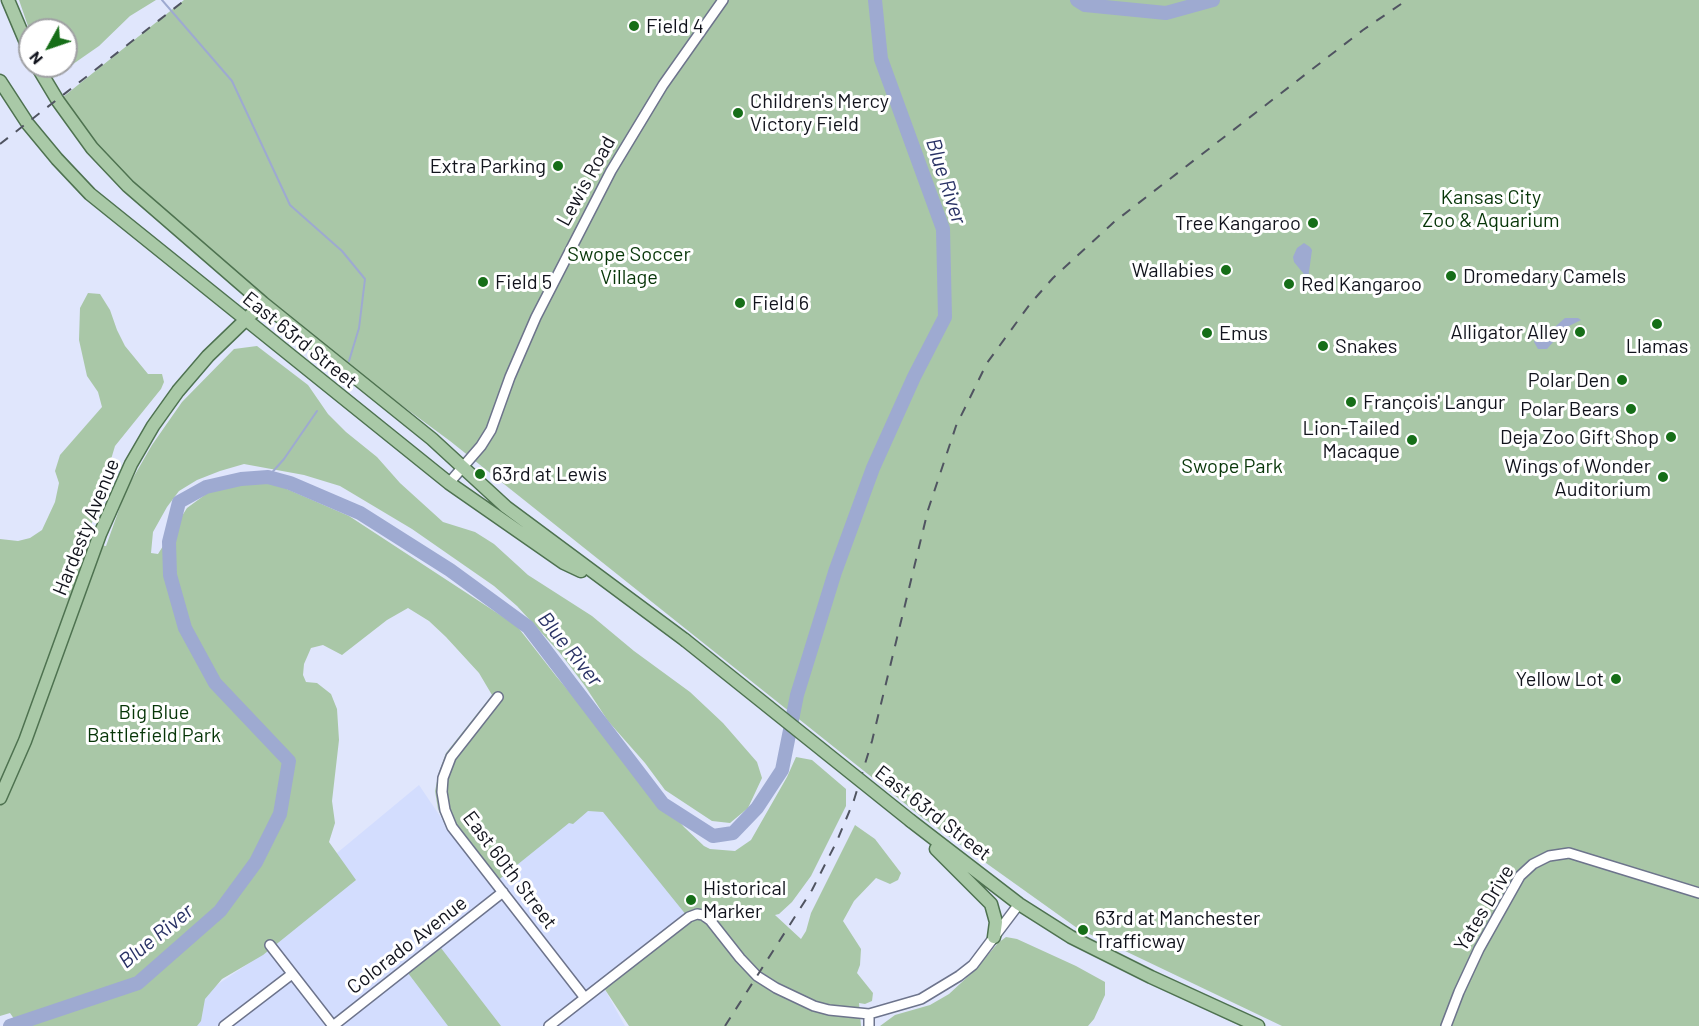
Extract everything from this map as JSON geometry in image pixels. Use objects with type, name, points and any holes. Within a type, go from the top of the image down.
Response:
[{"type":"main road","points":[[8,0],[18,24]]},
{"type":"main road","name":"East 63rd Street","points":[[44,78],[92,148],[128,186],[263,303],[432,439],[533,529],[685,640],[911,821],[1019,904],[1071,937],[1258,1026]]},
{"type":"main road","name":"East 63rd Street","points":[[0,81],[28,124],[90,194],[449,483],[564,563],[612,586]]},
{"type":"main road","name":"Hardesty Avenue","points":[[0,798],[25,741],[100,534],[132,464],[153,426],[178,391],[208,356],[263,303]]},
{"type":"main road","points":[[911,821],[937,851],[991,904],[996,922],[994,937]]},
{"type":"street","name":"Lewis Road","points":[[449,483],[481,446],[491,430],[510,377],[536,317],[611,171],[663,85],[723,0]]},
{"type":"street","name":"East 60th Street","points":[[498,697],[451,757],[443,778],[442,792],[445,810],[452,827],[585,998]]},
{"type":"street","name":"Yates Drive","points":[[1446,1026],[1479,949],[1520,876],[1533,864],[1549,856],[1569,853],[1699,893]]},
{"type":"street","name":"Colorado Avenue","points":[[333,1026],[503,892]]},
{"type":"street","points":[[549,1026],[689,917],[697,914],[710,920],[757,976],[776,988],[794,998],[822,1008],[869,1014],[921,999],[946,986],[973,965],[1019,904]]},
{"type":"street","points":[[270,945],[333,1026]]},
{"type":"street","points":[[224,1026],[292,974]]},
{"type":"street","points":[[869,1014],[869,1026]]},
{"type":"shaded area","points":[[1304,243],[1312,250],[1308,279],[1294,262],[1293,257],[1297,248]]},
{"type":"shaded area","points":[[1565,318],[1581,320],[1565,328],[1547,349],[1538,349],[1534,342],[1537,335],[1548,333]]},
{"type":"shaded area","points":[[419,785],[444,822],[597,801],[689,917],[604,988],[625,1026],[188,1026],[202,995],[276,945],[337,853]]},
{"type":"green space","points":[[19,0],[156,0],[130,16],[99,46],[78,61],[78,18],[25,18]]},
{"type":"green space","name":"Swope Park","points":[[184,0],[1699,0],[1699,1026],[1282,1026],[1077,928],[923,818],[450,441],[263,303],[128,186],[58,101]]},
{"type":"green space","name":"Big Blue Battlefield Park","points":[[88,293],[100,294],[110,310],[125,346],[148,374],[162,374],[164,382],[161,389],[115,446],[86,543],[106,546],[126,490],[152,445],[182,402],[234,349],[257,346],[308,385],[328,414],[377,457],[400,483],[443,522],[475,532],[494,544],[528,575],[592,616],[634,651],[690,692],[723,723],[757,762],[762,778],[748,808],[730,823],[712,821],[665,790],[608,721],[560,653],[517,606],[494,586],[412,529],[340,486],[304,475],[244,464],[220,471],[197,480],[179,491],[153,532],[151,553],[158,554],[187,508],[228,478],[257,476],[349,516],[517,626],[556,676],[684,827],[710,849],[735,851],[751,840],[796,757],[812,760],[846,789],[846,806],[811,876],[792,902],[775,915],[801,939],[811,913],[855,825],[875,839],[901,873],[898,880],[890,884],[876,878],[854,901],[843,921],[861,949],[857,973],[873,993],[872,1001],[865,1004],[859,1003],[861,1026],[629,1026],[604,988],[691,921],[603,812],[588,811],[573,824],[569,823],[491,886],[446,827],[438,809],[435,791],[446,753],[492,695],[479,673],[446,637],[429,621],[408,608],[387,620],[342,655],[323,645],[311,648],[304,664],[303,675],[306,682],[317,683],[331,694],[337,709],[339,740],[332,801],[335,823],[329,842],[356,880],[263,955],[222,979],[205,999],[201,1021],[197,1026],[19,1026],[10,1013],[0,1016],[0,539],[18,541],[30,538],[42,530],[55,502],[59,483],[55,471],[60,455],[102,407],[98,392],[87,376],[79,340],[80,308]]},
{"type":"green space","points":[[1006,937],[1017,939],[1105,982],[1105,995],[1094,1019],[1088,1026],[880,1026],[895,1015],[930,1005],[949,994]]},
{"type":"green space","points":[[441,948],[501,1026],[448,1026],[408,973]]},
{"type":"waterway","points":[[162,0],[232,81],[290,205],[342,251],[365,279],[359,328],[349,361]]},
{"type":"waterway","name":"Blue River","points":[[10,1026],[138,983],[220,911],[256,862],[280,814],[289,761],[215,683],[185,628],[170,575],[169,542],[179,502],[206,487],[241,479],[268,477],[290,483],[360,513],[450,570],[528,627],[663,804],[713,836],[733,833],[757,808],[782,770],[797,695],[835,572],[873,468],[914,377],[945,317],[943,229],[881,59],[875,0]]},
{"type":"waterway","name":"Blue River","points":[[1077,0],[1085,5],[1166,13],[1213,0]]},
{"type":"waterway","points":[[268,477],[284,459],[317,411]]},
{"type":"railway","points":[[0,144],[185,0]]},
{"type":"railway","points":[[725,1026],[812,890],[837,841],[854,800],[872,741],[928,510],[956,426],[987,363],[1030,304],[1053,278],[1114,222],[1363,30],[1407,0]]},
{"type":"place","name":"Field 4","points":[[634,26]]},
{"type":"place","name":"Children's Mercy Victory Field","points":[[738,113]]},
{"type":"place","name":"Extra Parking","points":[[558,166]]},
{"type":"place","name":"Tree Kangaroo","points":[[1313,223]]},
{"type":"place","name":"Wallabies","points":[[1226,270]]},
{"type":"place","name":"Dromedary Camels","points":[[1451,276]]},
{"type":"place","name":"Field 5","points":[[483,282]]},
{"type":"place","name":"Red Kangaroo","points":[[1289,284]]},
{"type":"place","name":"Field 6","points":[[740,303]]},
{"type":"place","name":"Llamas","points":[[1657,324]]},
{"type":"place","name":"Alligator Alley","points":[[1580,332]]},
{"type":"place","name":"Emus","points":[[1207,333]]},
{"type":"place","name":"Snakes","points":[[1323,346]]},
{"type":"place","name":"Polar Den","points":[[1622,380]]},
{"type":"place","name":"François' Langur","points":[[1351,402]]},
{"type":"place","name":"Polar Bears","points":[[1631,409]]},
{"type":"place","name":"Deja Zoo Gift Shop","points":[[1671,437]]},
{"type":"place","name":"Lion-Tailed Macaque","points":[[1412,440]]},
{"type":"place","name":"63rd at Lewis","points":[[480,474]]},
{"type":"place","name":"Wings of Wonder Auditorium","points":[[1663,477]]},
{"type":"place","name":"Yellow Lot","points":[[1616,679]]},
{"type":"place","name":"Historical Marker","points":[[691,900]]},
{"type":"place","name":"63rd at Manchester Trafficway","points":[[1083,930]]},
{"type":"park label","name":"Kansas City Zoo & Aquarium","points":[[1491,208]]},
{"type":"park label","name":"Swope Soccer Village","points":[[629,266]]}]
